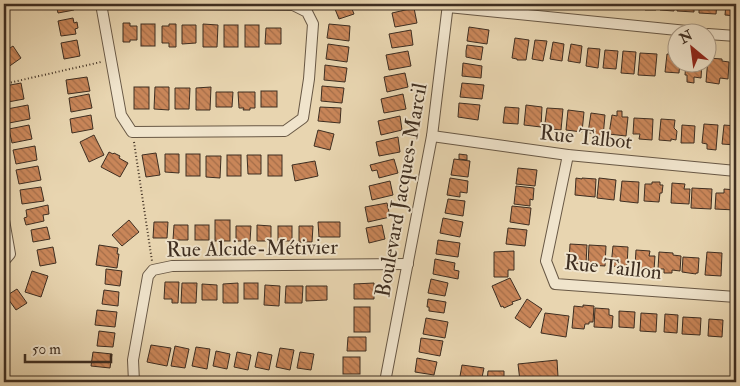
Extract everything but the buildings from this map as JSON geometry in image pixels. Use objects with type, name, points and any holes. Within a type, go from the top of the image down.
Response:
[{"type":"street","points":[[101,4],[294,5],[307,12],[313,24],[310,79],[302,118],[285,132],[132,132],[121,115],[101,4]]},
{"type":"street","points":[[448,5],[668,29]]},
{"type":"street","name":"Boulevard Jacques-Marcil","points":[[385,382],[432,136],[448,5]]},
{"type":"street","points":[[718,35],[736,36]]},
{"type":"street","name":"Rue Talbot","points":[[432,136],[568,155],[736,171]]},
{"type":"street","name":"Rue Taillon","points":[[568,155],[546,261],[555,284],[736,297]]},
{"type":"street","points":[[4,220],[10,254],[4,261]]},
{"type":"street","name":"Rue Alcide-Métivier","points":[[134,382],[133,360],[148,276],[153,270],[172,266],[408,264]]},
{"type":"path","points":[[4,84],[111,60]]},
{"type":"path","points":[[132,132],[153,270]]}]
